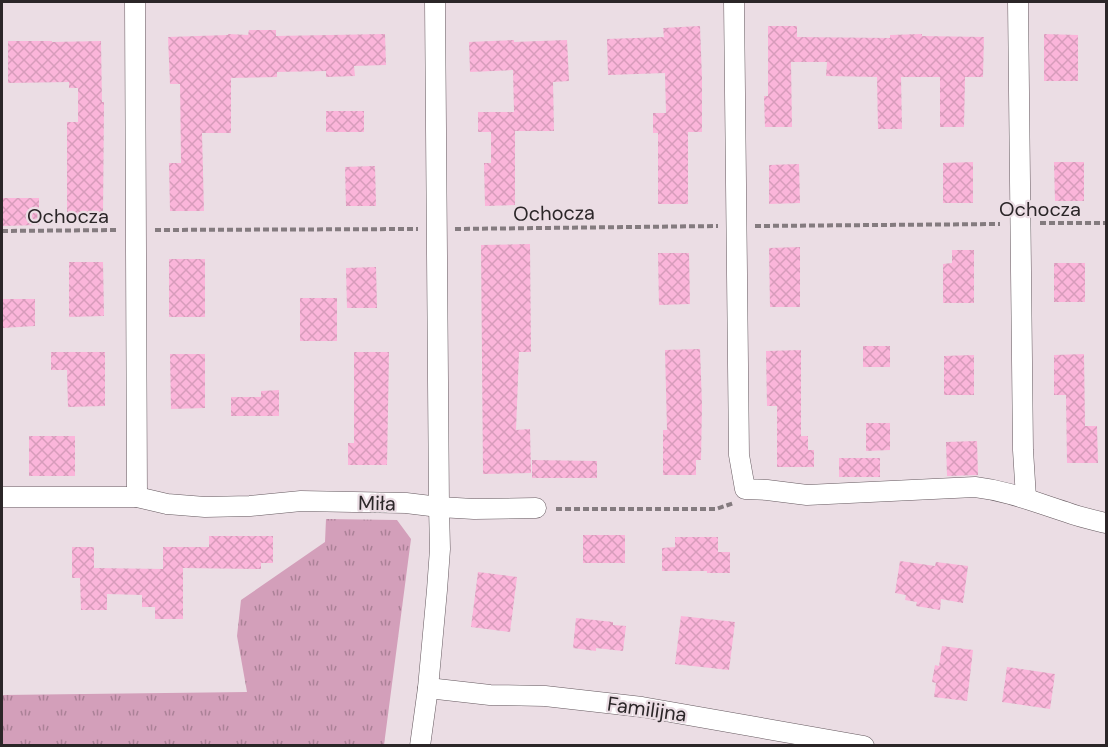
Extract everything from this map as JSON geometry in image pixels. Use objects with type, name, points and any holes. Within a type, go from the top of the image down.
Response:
[{"type":"street","points":[[135,2],[137,497]]},
{"type":"street","points":[[420,746],[428,688],[440,549],[435,2]]},
{"type":"street","points":[[734,2],[739,455],[745,489],[767,489],[807,495],[975,487],[997,489],[1066,513],[1107,523]]},
{"type":"street","points":[[1018,2],[1023,450],[1026,498]]},
{"type":"street","name":"Miła","points":[[2,497],[137,497],[167,504],[205,507],[250,506],[301,501],[406,503],[474,509],[536,508]]},
{"type":"street","name":"Familijna","points":[[428,688],[490,695],[545,696],[642,707],[864,746]]},
{"type":"path","name":"Ochocza","points":[[2,231],[1107,223]]},
{"type":"path","points":[[536,508],[716,510],[733,504],[745,489]]},
{"type":"green space","points":[[326,519],[397,520],[411,539],[384,745],[2,745],[2,695],[247,692],[237,636],[241,600],[325,542]]},
{"type":"building","points":[[700,26],[702,132],[688,132],[688,204],[658,204],[658,133],[653,133],[653,113],[666,113],[665,73],[608,75],[607,39],[664,37],[663,28]]},
{"type":"building","points":[[768,26],[797,26],[797,37],[890,38],[890,35],[922,34],[922,36],[984,37],[983,77],[965,77],[964,127],[940,127],[940,77],[901,77],[902,129],[878,129],[877,77],[826,76],[827,62],[791,62],[792,127],[765,127],[764,96],[768,96]]},
{"type":"building","points":[[249,30],[276,30],[276,36],[385,34],[386,65],[354,66],[355,76],[326,77],[326,71],[277,72],[277,77],[231,78],[231,133],[202,133],[204,211],[170,211],[169,163],[181,163],[180,84],[170,84],[168,37],[248,35]]},
{"type":"building","points":[[1044,34],[1078,35],[1078,81],[1044,81]]},
{"type":"building","points":[[514,40],[514,42],[567,40],[569,81],[553,82],[554,131],[515,131],[515,205],[485,206],[484,163],[491,163],[491,132],[478,132],[478,112],[514,112],[513,70],[470,72],[469,42]]},
{"type":"building","points":[[8,41],[101,41],[102,102],[104,102],[103,214],[67,214],[67,122],[78,122],[78,88],[69,88],[69,82],[8,83]]},
{"type":"building","points":[[326,111],[364,111],[364,132],[326,132]]},
{"type":"building","points":[[973,162],[973,203],[943,203],[943,163]]},
{"type":"building","points":[[1054,162],[1084,162],[1084,201],[1055,201]]},
{"type":"building","points":[[799,164],[800,203],[769,204],[769,165]]},
{"type":"building","points":[[375,166],[376,206],[346,206],[345,167]]},
{"type":"building","points":[[2,198],[39,198],[39,225],[2,226]]},
{"type":"building","points":[[530,244],[531,352],[519,352],[516,430],[530,429],[531,473],[483,474],[481,245]]},
{"type":"building","points":[[800,247],[800,307],[770,307],[769,248]]},
{"type":"building","points":[[952,250],[974,250],[974,303],[943,303],[943,264],[952,263]]},
{"type":"building","points":[[658,253],[689,253],[690,304],[659,305]]},
{"type":"building","points":[[169,259],[205,259],[205,317],[169,317]]},
{"type":"building","points":[[69,262],[103,262],[104,316],[69,317]]},
{"type":"building","points":[[1054,263],[1085,263],[1085,302],[1054,302]]},
{"type":"building","points":[[376,267],[377,308],[347,308],[346,268]]},
{"type":"building","points":[[300,298],[337,298],[337,341],[300,341]]},
{"type":"building","points":[[2,299],[35,299],[35,326],[2,328]]},
{"type":"building","points":[[863,346],[890,346],[890,367],[863,367]]},
{"type":"building","points":[[700,349],[701,460],[696,460],[696,475],[663,475],[663,430],[667,430],[665,350]]},
{"type":"building","points":[[801,350],[801,436],[808,436],[808,450],[814,450],[814,467],[777,467],[777,406],[767,406],[766,351]]},
{"type":"building","points":[[51,352],[105,352],[105,406],[68,407],[67,370],[51,370]]},
{"type":"building","points":[[354,352],[389,352],[387,465],[348,465],[348,443],[354,443]]},
{"type":"building","points":[[170,354],[205,354],[205,408],[171,409]]},
{"type":"building","points":[[1084,354],[1085,426],[1097,426],[1098,463],[1067,463],[1066,395],[1054,395],[1054,355]]},
{"type":"building","points":[[974,355],[974,395],[944,395],[944,356]]},
{"type":"building","points":[[279,390],[279,416],[231,416],[231,397],[261,397],[261,391]]},
{"type":"building","points":[[866,423],[890,423],[890,450],[866,451]]},
{"type":"building","points":[[29,436],[75,436],[75,476],[29,476]]},
{"type":"building","points":[[977,441],[978,475],[947,476],[946,442]]},
{"type":"building","points":[[839,458],[880,458],[880,477],[839,477]]},
{"type":"building","points":[[532,460],[597,461],[597,478],[532,478]]},
{"type":"building","points":[[583,535],[625,535],[625,563],[583,563]]},
{"type":"building","points":[[209,536],[273,536],[273,563],[261,563],[261,569],[183,568],[183,619],[155,619],[155,607],[142,607],[142,595],[107,594],[107,610],[81,610],[80,578],[72,578],[72,547],[94,547],[94,568],[163,569],[163,547],[209,547]]},
{"type":"building","points":[[675,537],[718,537],[718,552],[730,552],[730,573],[662,571],[662,548],[675,547]]},
{"type":"building","points":[[900,561],[935,566],[936,562],[968,566],[963,603],[941,599],[940,610],[916,606],[917,602],[905,600],[906,595],[895,593]]},
{"type":"building","points":[[478,572],[517,577],[510,632],[471,627]]},
{"type":"building","points":[[681,616],[735,622],[729,670],[675,664]]},
{"type":"building","points":[[576,618],[613,622],[613,625],[626,626],[623,651],[573,648]]},
{"type":"building","points":[[942,646],[973,650],[967,701],[934,697],[936,683],[932,682],[935,665],[939,666]]},
{"type":"building","points":[[1007,667],[1055,674],[1050,709],[1002,702]]}]
